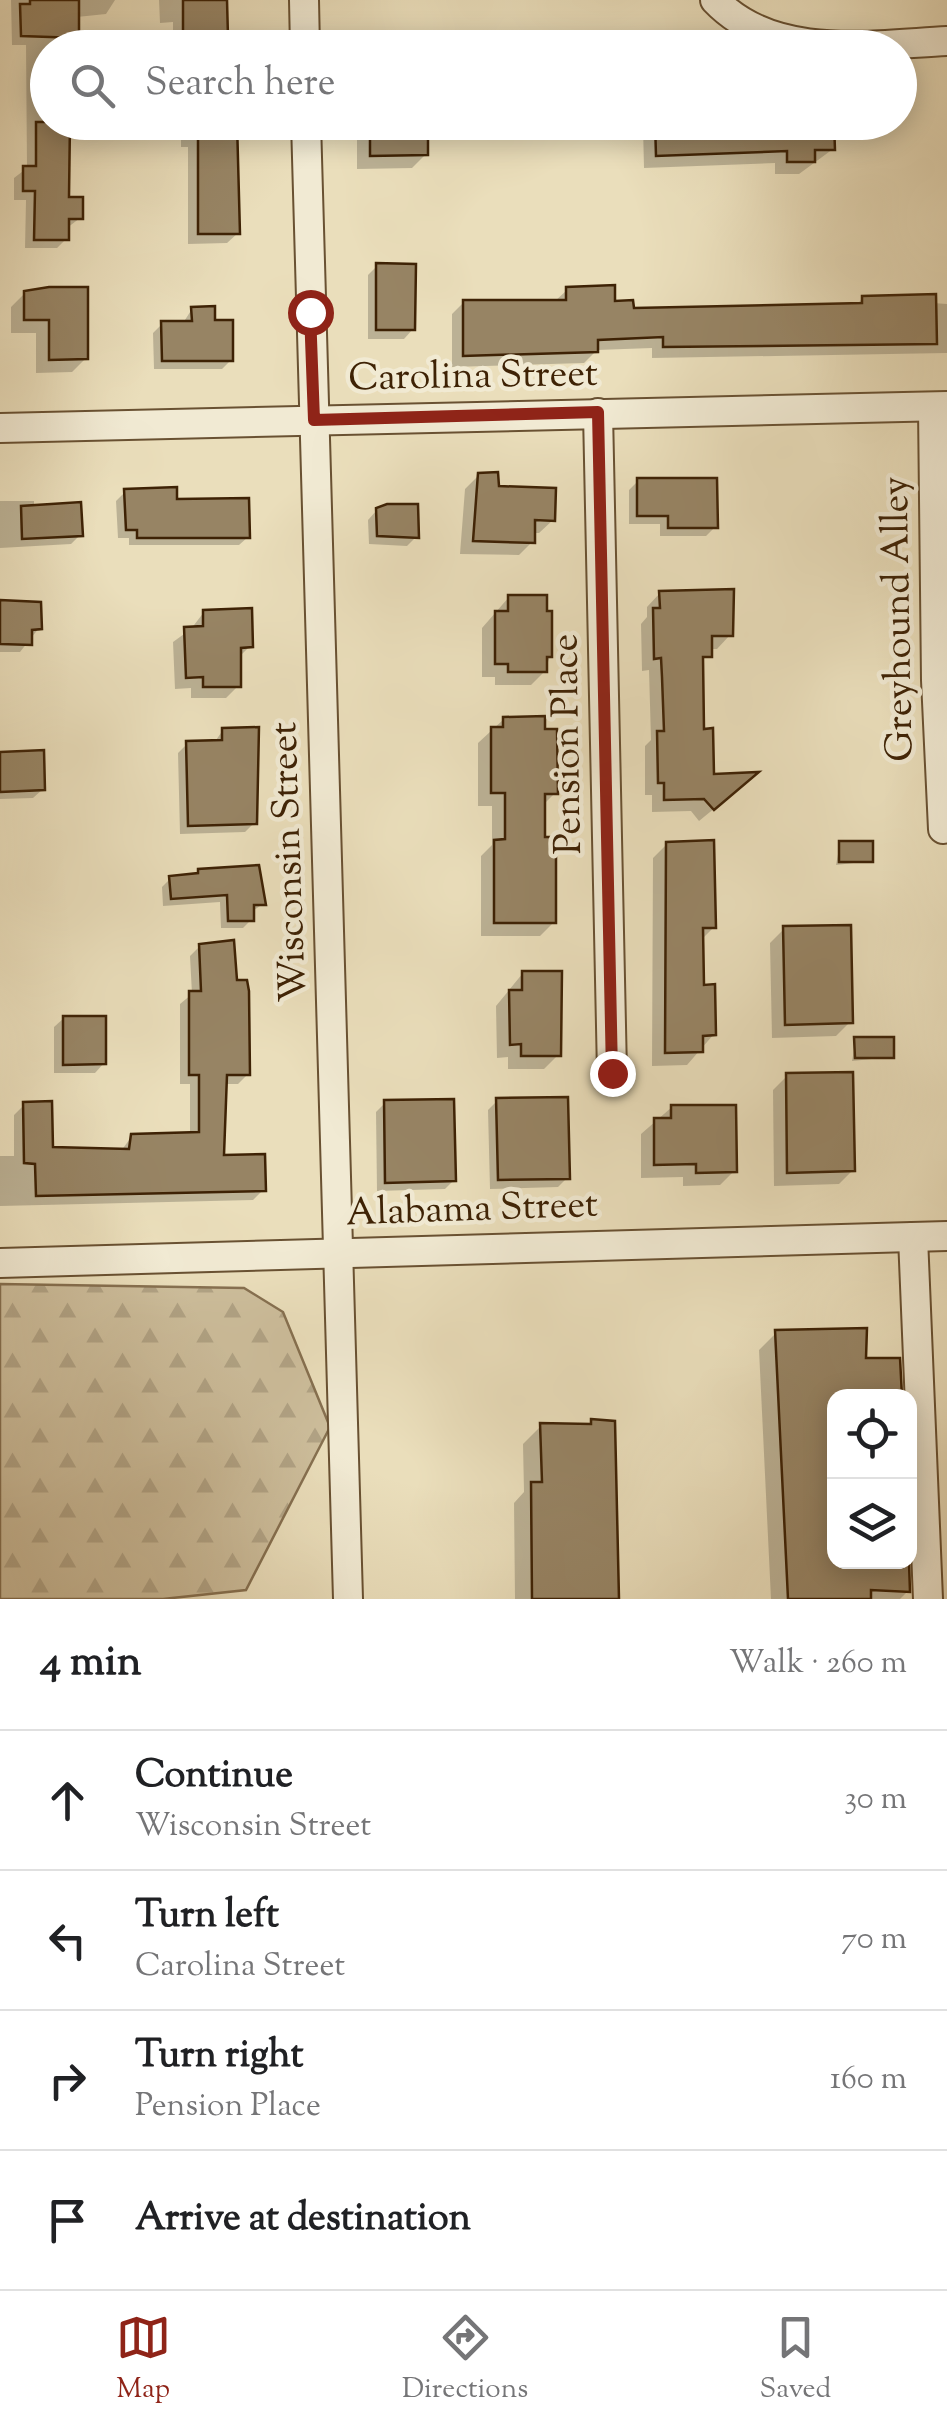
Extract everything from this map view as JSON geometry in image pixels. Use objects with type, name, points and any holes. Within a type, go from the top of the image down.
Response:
[{"type":"street","points":[[304,0],[305,30]]},
{"type":"street","points":[[714,0],[732,18],[754,30]]},
{"type":"street","points":[[917,41],[947,41]]},
{"type":"street","name":"Wisconsin Street","points":[[306,140],[348,1599]]},
{"type":"street","name":"Carolina Street","points":[[0,428],[940,407]]},
{"type":"street","name":"Greyhound Alley","points":[[940,407],[936,680],[944,829]]},
{"type":"street","name":"Pension Place","points":[[598,412],[612,1073]]},
{"type":"street","name":"Alabama Street","points":[[0,1263],[947,1236]]},
{"type":"street","points":[[913,1237],[928,1599]]},
{"type":"green space","points":[[0,1284],[244,1288],[283,1312],[330,1427],[246,1590],[163,1599],[0,1599]]},
{"type":"building","points":[[30,0],[79,0],[79,30],[30,30],[30,36],[21,36],[20,4],[30,4]]},
{"type":"building","points":[[183,0],[227,0],[228,30],[183,30]]},
{"type":"building","points":[[36,140],[70,140],[69,197],[83,197],[83,219],[69,219],[69,240],[34,240],[35,191],[23,191],[23,166],[36,166]]},
{"type":"building","points":[[198,140],[237,140],[240,234],[198,234]]},
{"type":"building","points":[[370,140],[428,140],[428,155],[370,156]]},
{"type":"building","points":[[656,140],[835,140],[835,150],[815,150],[815,162],[787,162],[787,151],[656,156]]},
{"type":"building","points":[[376,263],[416,264],[415,330],[376,330]]},
{"type":"building","points":[[615,285],[615,301],[633,300],[634,308],[862,303],[862,296],[936,294],[937,344],[663,347],[663,337],[598,340],[598,352],[463,356],[463,300],[566,300],[566,287]]},
{"type":"building","points":[[88,287],[88,359],[49,360],[49,320],[24,320],[24,291]]},
{"type":"building","points":[[215,306],[215,320],[233,320],[233,361],[162,361],[161,321],[192,321],[191,307]]},
{"type":"building","points":[[498,472],[499,486],[556,488],[555,521],[535,520],[535,543],[473,541],[478,473]]},
{"type":"building","points":[[637,478],[717,478],[718,528],[668,528],[668,516],[637,516]]},
{"type":"building","points":[[177,487],[177,499],[249,498],[250,538],[137,538],[137,530],[126,530],[124,489]]},
{"type":"building","points":[[81,502],[83,536],[22,539],[21,506]]},
{"type":"building","points":[[418,504],[419,538],[377,536],[376,508]]},
{"type":"building","points":[[734,589],[733,636],[712,636],[712,657],[703,657],[704,729],[713,728],[714,774],[759,772],[714,810],[704,799],[664,800],[664,783],[658,783],[657,731],[664,731],[661,658],[654,659],[653,608],[660,608],[659,591]]},
{"type":"building","points":[[508,595],[547,595],[547,611],[552,611],[552,657],[547,657],[547,672],[508,672],[508,664],[495,664],[495,611],[508,611]]},
{"type":"building","points":[[0,600],[41,602],[42,629],[32,630],[32,645],[0,644]]},
{"type":"building","points":[[252,608],[253,647],[241,648],[241,687],[203,687],[203,677],[186,678],[184,627],[203,626],[203,610]]},
{"type":"building","points":[[545,716],[545,729],[557,729],[558,794],[545,794],[545,837],[556,837],[556,923],[494,923],[494,840],[505,839],[505,793],[491,793],[491,727],[503,727],[503,717]]},
{"type":"building","points":[[259,727],[257,824],[188,826],[186,741],[222,740],[222,728]]},
{"type":"building","points":[[44,750],[45,790],[0,792],[0,752]]},
{"type":"building","points":[[714,840],[716,928],[703,928],[704,985],[715,984],[716,1035],[703,1036],[703,1052],[665,1053],[666,842]]},
{"type":"building","points":[[839,841],[873,841],[873,862],[839,862]]},
{"type":"building","points":[[259,865],[266,905],[254,905],[254,921],[228,921],[227,895],[171,899],[169,876],[198,873],[198,869]]},
{"type":"building","points":[[851,925],[853,1023],[785,1025],[783,926]]},
{"type":"building","points":[[234,940],[237,980],[247,980],[249,991],[250,1075],[227,1075],[224,1155],[265,1154],[266,1191],[36,1196],[35,1164],[24,1163],[23,1102],[52,1101],[53,1147],[129,1149],[131,1134],[199,1132],[199,1075],[189,1075],[189,991],[201,991],[199,944]]},
{"type":"building","points":[[522,971],[562,971],[561,1056],[521,1056],[521,1044],[510,1045],[509,990],[522,990]]},
{"type":"building","points":[[63,1016],[106,1016],[106,1064],[63,1065]]},
{"type":"building","points":[[854,1037],[894,1037],[894,1058],[855,1058]]},
{"type":"building","points":[[853,1072],[855,1171],[787,1173],[786,1073]]},
{"type":"building","points":[[568,1097],[570,1179],[498,1180],[496,1098]]},
{"type":"building","points":[[454,1099],[456,1181],[385,1183],[384,1100]]},
{"type":"building","points":[[671,1105],[736,1105],[737,1172],[696,1173],[696,1164],[654,1165],[654,1118],[671,1118]]},
{"type":"building","points":[[867,1328],[866,1358],[900,1358],[902,1389],[827,1389],[827,1569],[909,1569],[910,1592],[871,1590],[871,1599],[788,1599],[775,1330]]},
{"type":"building","points":[[591,1419],[615,1421],[619,1599],[532,1599],[531,1482],[542,1482],[540,1423],[591,1424]]},
{"type":"route","points":[[310,312],[314,420],[598,412],[612,1073]]}]
